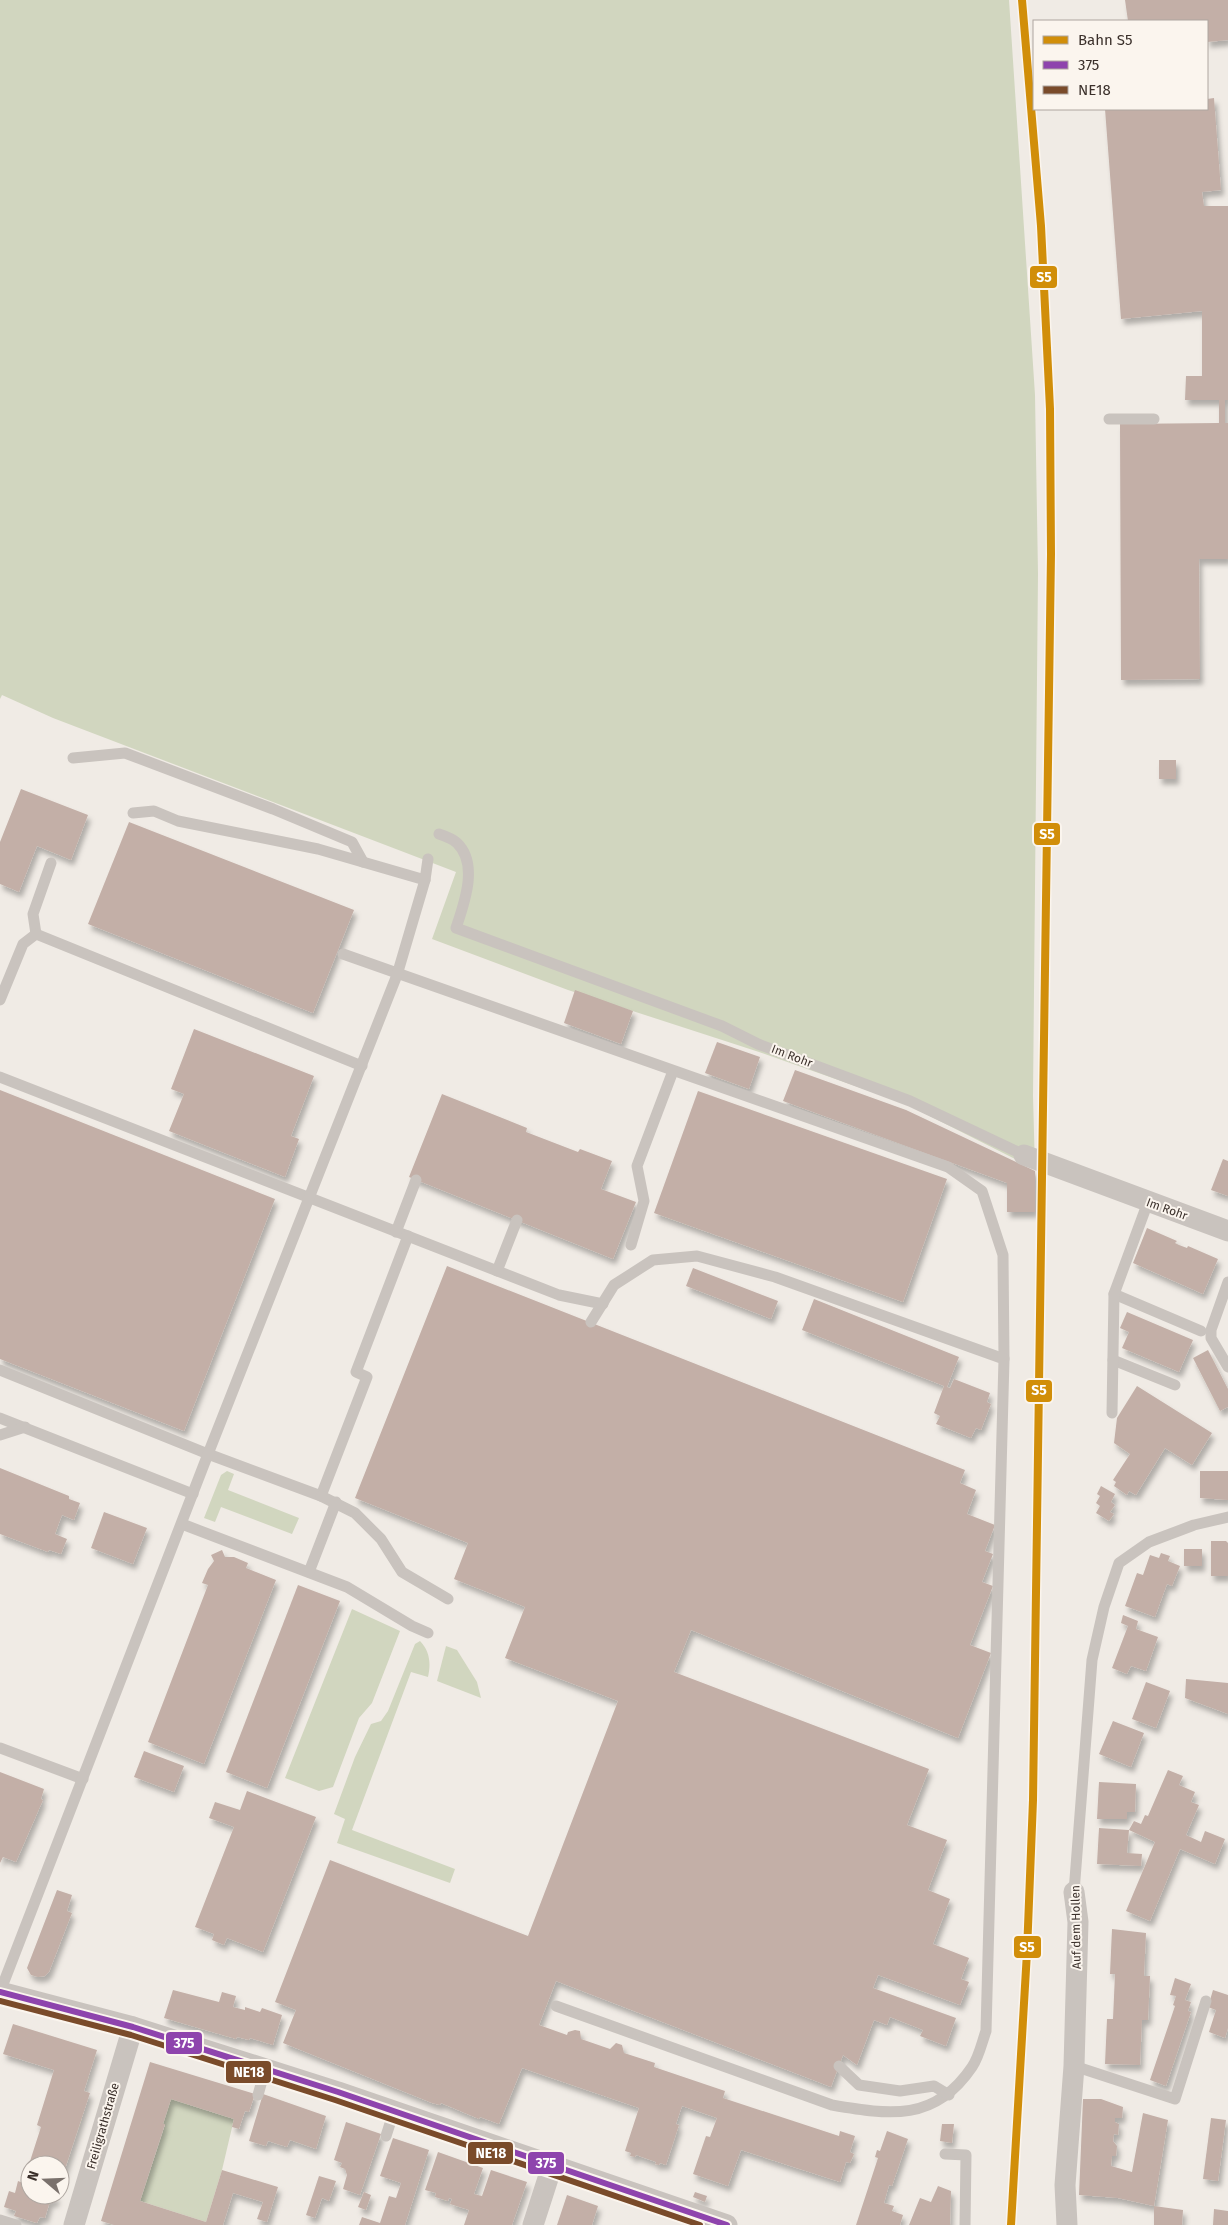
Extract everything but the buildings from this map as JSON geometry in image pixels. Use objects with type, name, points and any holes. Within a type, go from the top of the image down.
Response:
[{"type":"street","name":"Im Rohr","points":[[1024,1155],[1228,1231]]},
{"type":"street","name":"Auf dem Hollen","points":[[1067,2225],[1065,2185],[1074,2066],[1078,1922],[1074,1892]]},
{"type":"street","points":[[0,1992],[132,2028],[394,2111],[727,2225]]},
{"type":"street","name":"Freiligrathstraße","points":[[74,2225],[132,2028]]},
{"type":"street","points":[[533,2225],[552,2166]]},
{"type":"lane","points":[[1109,419],[1154,419]]},
{"type":"lane","points":[[73,758],[124,754],[273,809],[352,842],[364,862]]},
{"type":"lane","points":[[133,813],[154,810],[178,821],[318,849],[425,880]]},
{"type":"lane","name":"Im Rohr","points":[[439,834],[456,842],[465,854],[469,890],[456,928],[722,1026],[758,1044],[910,1101],[1024,1155]]},
{"type":"lane","points":[[0,1992],[208,1454],[397,975],[425,880],[428,859]]},
{"type":"lane","points":[[36,934],[33,914],[51,863]]},
{"type":"lane","points":[[0,1000],[23,944],[36,934]]},
{"type":"lane","points":[[36,934],[362,1066]]},
{"type":"lane","points":[[343,954],[397,975],[948,1167],[982,1191],[1004,1255],[1004,1359],[986,2031],[973,2065],[949,2094],[913,2111],[875,2112],[832,2105],[556,2006]]},
{"type":"lane","points":[[631,1245],[644,1201],[636,1166],[673,1071]]},
{"type":"lane","points":[[0,1076],[559,1296],[603,1304]]},
{"type":"lane","points":[[396,1232],[416,1180]]},
{"type":"lane","points":[[1112,1414],[1114,1294],[1148,1202]]},
{"type":"lane","points":[[497,1271],[517,1220]]},
{"type":"lane","points":[[321,1496],[366,1377],[356,1372],[408,1236]]},
{"type":"lane","points":[[591,1322],[614,1286],[653,1260],[697,1256],[774,1277],[1004,1359]]},
{"type":"lane","points":[[1228,1282],[1211,1330],[1212,1338],[1228,1367]]},
{"type":"lane","points":[[1114,1294],[1201,1331]]},
{"type":"lane","points":[[1112,1360],[1175,1385]]},
{"type":"lane","points":[[0,1370],[208,1454],[336,1502],[355,1513],[381,1539],[402,1572],[448,1599]]},
{"type":"lane","points":[[0,1418],[193,1494]]},
{"type":"lane","points":[[0,1435],[25,1428]]},
{"type":"lane","points":[[309,1572],[336,1502]]},
{"type":"lane","name":"Auf dem Hollen","points":[[1074,1892],[1092,1660],[1104,1607],[1119,1564],[1149,1542],[1194,1525],[1228,1518]]},
{"type":"lane","points":[[182,1524],[347,1587],[412,1626],[428,1633]]},
{"type":"lane","points":[[0,1748],[83,1779]]},
{"type":"lane","points":[[1074,2066],[1175,2099],[1206,2001]]},
{"type":"lane","points":[[839,2066],[858,2085],[900,2091],[934,2086],[949,2094]]},
{"type":"lane","points":[[258,2095],[265,2070]]},
{"type":"lane","points":[[386,2136],[394,2111]]},
{"type":"lane","points":[[945,2154],[966,2155],[965,2225]]},
{"type":"lane","points":[[0,2220],[16,2225]]},
{"type":"green space","points":[[0,0],[1009,0],[1035,395],[1038,574],[1033,1096],[1035,1169],[906,1104],[759,1052],[568,990],[432,939],[456,872],[53,718],[2,695],[0,699]]},
{"type":"green space","points":[[227,1471],[234,1474],[228,1490],[299,1518],[292,1534],[221,1507],[215,1522],[204,1518],[221,1475]]},
{"type":"green space","points":[[352,1609],[400,1631],[372,1703],[359,1718],[333,1787],[319,1791],[285,1778]]},
{"type":"green space","points":[[420,1641],[426,1649],[429,1658],[428,1677],[411,1672],[352,1830],[455,1869],[450,1883],[337,1843],[345,1819],[334,1814],[355,1757],[371,1724],[381,1721],[388,1711],[415,1644]]},
{"type":"green space","points":[[446,1646],[457,1650],[477,1682],[481,1698],[437,1681]]},
{"type":"green space","points":[[171,2099],[234,2119],[222,2170],[206,2222],[140,2201],[165,2125],[163,2124]]},
{"type":"rail line","name":"S5","points":[[1011,2225],[1027,1952],[1033,1800],[1051,554],[1050,409],[1041,226],[1022,0]]},
{"type":"transit line","name":"375","points":[[0,1992],[133,2027],[338,2092],[727,2225]]},
{"type":"transit line","name":"NE18","points":[[0,2001],[131,2035],[335,2100],[700,2225]]}]
